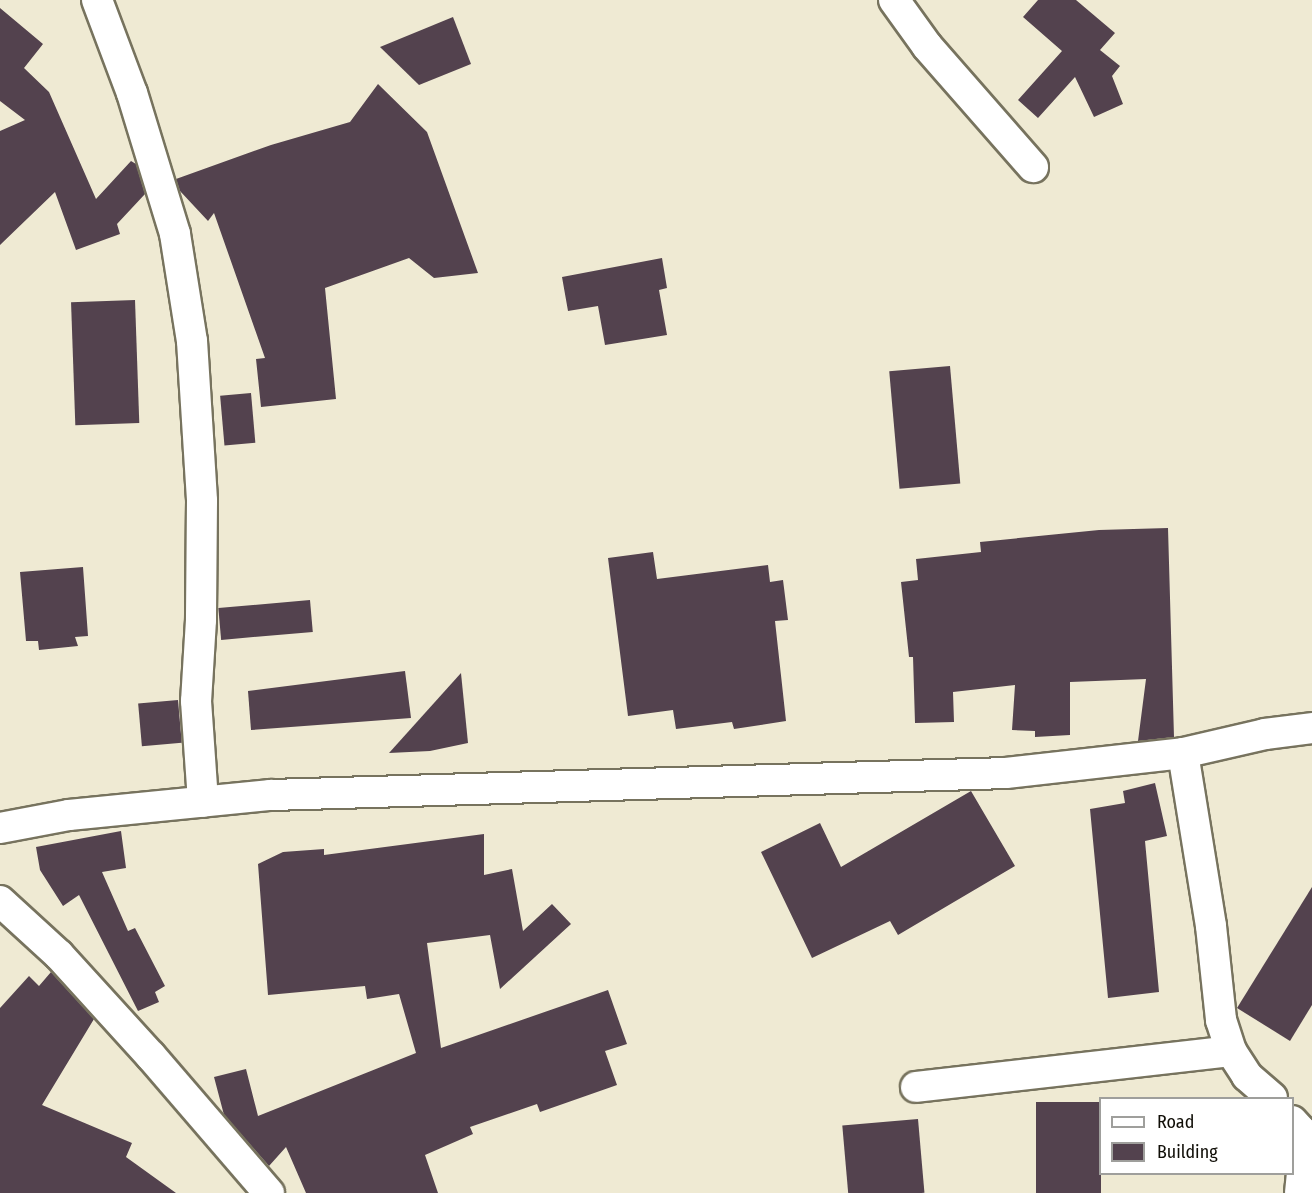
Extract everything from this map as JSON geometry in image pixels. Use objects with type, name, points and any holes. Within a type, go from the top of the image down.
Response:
[{"type":"street","points":[[97,0],[132,93],[176,234],[192,340],[202,511],[201,620],[196,701],[203,802]]},
{"type":"street","points":[[894,0],[927,46],[1034,167]]},
{"type":"street","points":[[0,828],[69,815],[271,795],[1006,773],[1183,753],[1265,734],[1312,728]]},
{"type":"street","points":[[1183,753],[1211,927],[1221,1020],[1231,1051],[1248,1076],[1271,1097]]},
{"type":"street","points":[[0,901],[66,963],[269,1193]]},
{"type":"street","points":[[916,1087],[1231,1051]]},
{"type":"street","points":[[1294,1122],[1301,1131],[1304,1153],[1300,1193]]},
{"type":"building","points":[[1038,0],[1076,0],[1115,33],[1100,50],[1120,66],[1112,76],[1123,104],[1094,117],[1075,77],[1038,118],[1018,100],[1062,51],[1023,17]]},
{"type":"building","points":[[0,8],[43,44],[24,68],[49,92],[96,199],[131,161],[136,164],[145,194],[117,224],[120,234],[76,250],[55,192],[0,245],[0,131],[25,120],[0,101]]},
{"type":"building","points":[[453,17],[471,64],[419,85],[380,47]]},
{"type":"building","points":[[378,84],[427,132],[478,273],[434,278],[409,258],[325,288],[336,399],[261,407],[256,359],[265,358],[214,213],[208,221],[180,191],[176,179],[271,145],[350,122]]},
{"type":"building","points":[[662,258],[667,288],[659,290],[667,335],[605,345],[598,306],[568,311],[562,277]]},
{"type":"building","points":[[135,300],[139,423],[75,425],[71,302]]},
{"type":"building","points":[[950,366],[960,484],[900,489],[889,371]]},
{"type":"building","points":[[251,393],[255,443],[224,446],[220,396]]},
{"type":"building","points":[[1168,528],[1174,737],[1138,741],[1146,679],[1070,682],[1070,735],[1035,737],[1035,731],[1012,730],[1015,685],[953,692],[954,722],[915,723],[913,657],[909,657],[901,582],[918,580],[916,559],[981,552],[980,542],[1099,530]]},
{"type":"building","points":[[653,552],[657,579],[768,565],[770,582],[783,580],[788,620],[775,621],[786,721],[734,729],[732,722],[676,729],[673,710],[628,716],[608,558]]},
{"type":"building","points":[[83,567],[88,636],[75,637],[78,646],[39,650],[38,641],[26,641],[20,572]]},
{"type":"building","points":[[310,600],[313,632],[221,640],[218,608]]},
{"type":"building","points":[[405,671],[411,718],[251,730],[248,691]]},
{"type":"building","points":[[461,673],[468,743],[430,751],[389,753]]},
{"type":"building","points":[[178,700],[182,743],[142,746],[138,703]]},
{"type":"building","points":[[1155,783],[1167,836],[1145,841],[1159,992],[1108,998],[1090,809],[1125,803],[1123,791]]},
{"type":"building","points":[[971,791],[1015,866],[898,935],[890,921],[812,958],[761,852],[820,823],[841,867]]},
{"type":"building","points":[[121,831],[126,868],[102,872],[128,931],[135,928],[165,986],[155,992],[159,1002],[138,1011],[79,895],[63,906],[40,870],[36,847]]},
{"type":"building","points":[[484,834],[484,875],[512,869],[523,931],[552,904],[571,924],[500,989],[490,935],[427,943],[441,1048],[608,990],[627,1044],[605,1051],[617,1085],[540,1112],[537,1104],[470,1127],[473,1134],[425,1155],[438,1193],[306,1193],[286,1147],[269,1166],[224,1115],[214,1077],[246,1069],[258,1116],[416,1053],[399,994],[367,999],[365,986],[268,995],[258,864],[283,852],[324,849],[324,855]]},
{"type":"building","points":[[1312,887],[1312,1005],[1290,1041],[1237,1008]]},
{"type":"building","points":[[51,972],[94,1019],[42,1105],[132,1143],[126,1157],[176,1193],[0,1193],[0,1008],[29,976],[39,986]]},
{"type":"building","points":[[1036,1102],[1099,1102],[1101,1193],[1036,1193]]},
{"type":"building","points":[[918,1119],[924,1193],[848,1193],[842,1126]]}]
